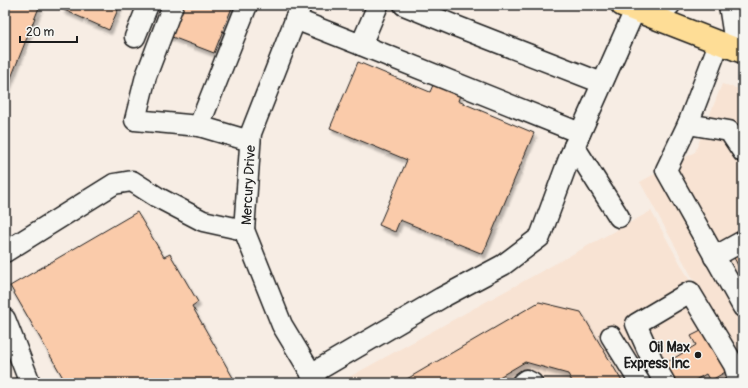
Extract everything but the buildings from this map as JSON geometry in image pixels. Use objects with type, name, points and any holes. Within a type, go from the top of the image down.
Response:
[{"type":"main road","points":[[628,8],[662,12],[733,48]]},
{"type":"street","points":[[135,37],[148,5]]},
{"type":"street","points":[[173,5],[146,76],[135,120],[199,126],[250,141]]},
{"type":"street","points":[[199,126],[247,5]]},
{"type":"street","points":[[361,45],[378,5]]},
{"type":"street","points":[[404,5],[453,26],[602,83]]},
{"type":"street","points":[[729,5],[733,48],[688,124],[666,170],[743,307]]},
{"type":"street","points":[[314,378],[441,298],[503,265],[540,236],[577,140],[602,83],[628,8]]},
{"type":"street","points":[[298,12],[361,45],[577,140],[619,217]]},
{"type":"street","name":"Mercury Drive","points":[[298,12],[251,133],[244,230],[282,325],[314,378]]},
{"type":"street","points":[[688,124],[729,131],[743,152]]},
{"type":"street","points":[[5,252],[114,184],[132,181],[202,221],[244,230]]},
{"type":"street","points":[[714,257],[743,241]]},
{"type":"street","points":[[665,383],[654,364],[636,324],[690,292],[734,365],[738,378],[735,383]]},
{"type":"street","points":[[5,319],[30,383]]},
{"type":"street","points":[[611,336],[640,383]]},
{"type":"street","points":[[522,383],[526,380],[532,383]]},
{"type":"shaded area","points":[[722,84],[743,90],[743,370],[640,182],[695,152]]},
{"type":"shaded area","points":[[651,211],[743,376],[743,383],[343,383],[342,381]]},
{"type":"place","name":"Oil Max Express Inc","points":[[698,355]]}]
